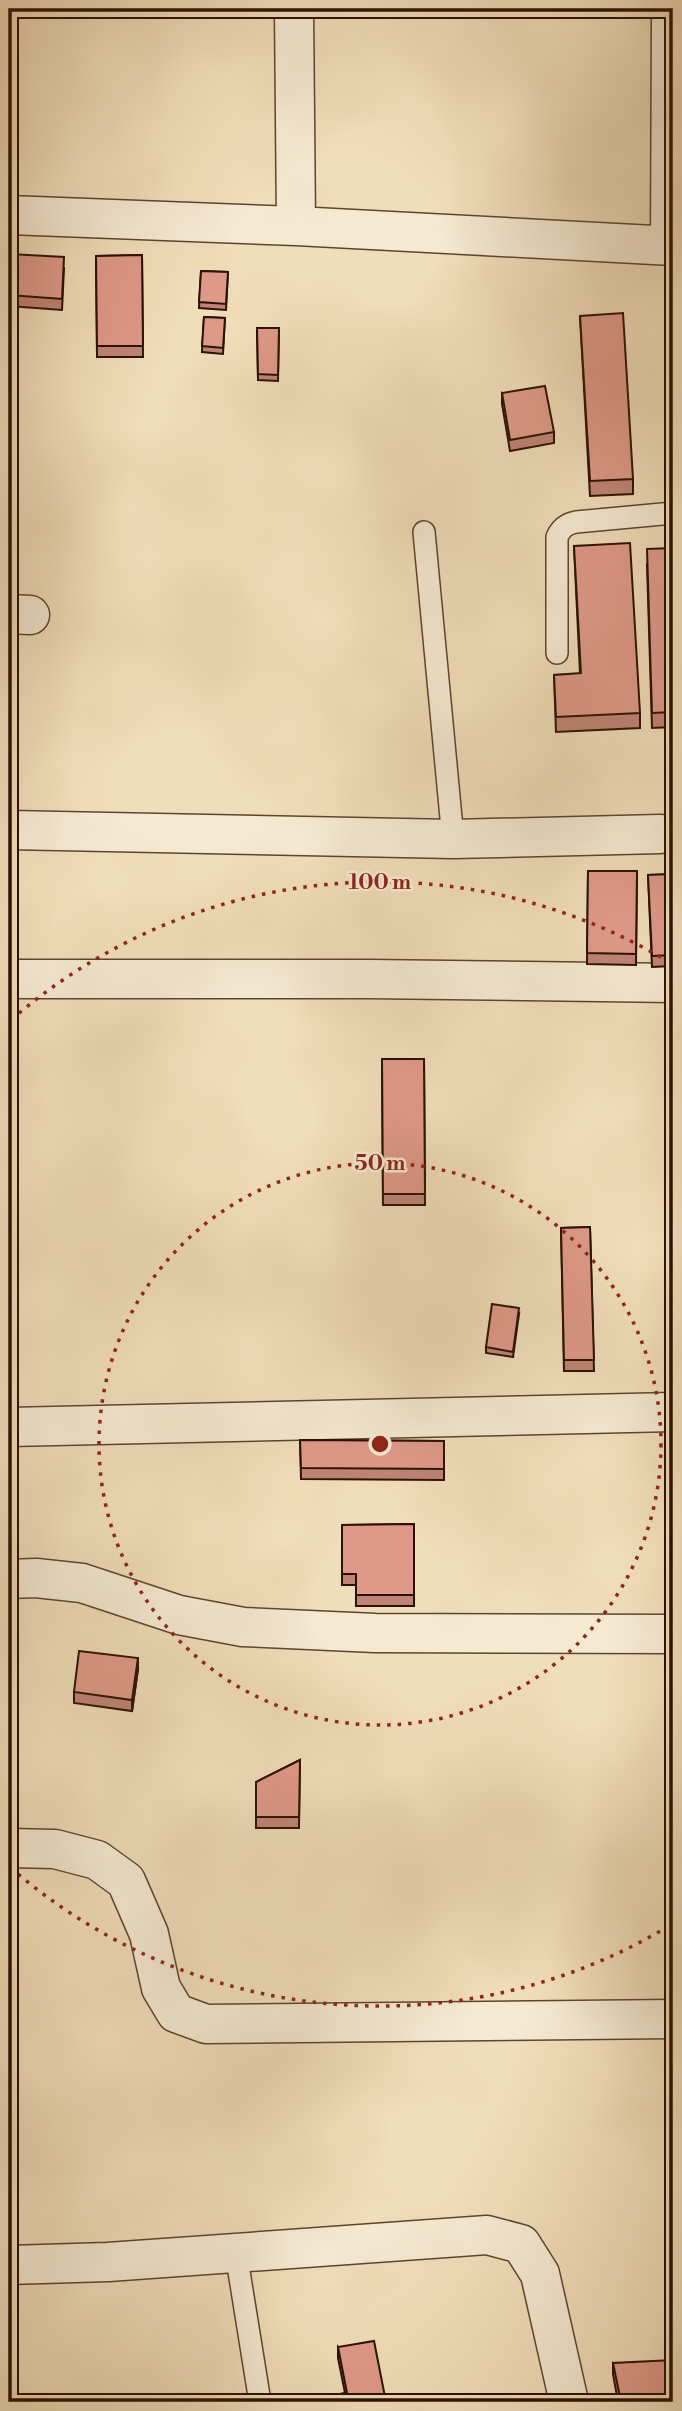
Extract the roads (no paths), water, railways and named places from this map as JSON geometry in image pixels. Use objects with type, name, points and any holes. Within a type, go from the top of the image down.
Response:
[{"type":"street","points":[[294,9],[296,226]]},
{"type":"street","points":[[9,215],[296,226],[672,246],[671,9]]},
{"type":"street","points":[[9,830],[453,839],[660,834]]},
{"type":"street","points":[[9,979],[355,978],[673,982]]},
{"type":"street","points":[[9,1427],[673,1412]]},
{"type":"street","points":[[9,1579],[36,1578],[82,1583],[179,1615],[243,1627],[374,1633],[673,1634]]},
{"type":"street","points":[[9,1848],[55,1849],[97,1860],[126,1881],[149,1934],[161,1988],[176,2013],[206,2024],[673,2019]]},
{"type":"street","points":[[9,2265],[236,2253],[487,2235],[522,2244],[540,2274],[569,2402]]},
{"type":"lane","points":[[557,653],[557,537],[560,532],[576,522],[673,513]]},
{"type":"lane","points":[[424,533],[453,839]]},
{"type":"lane","points":[[236,2253],[260,2402]]}]
